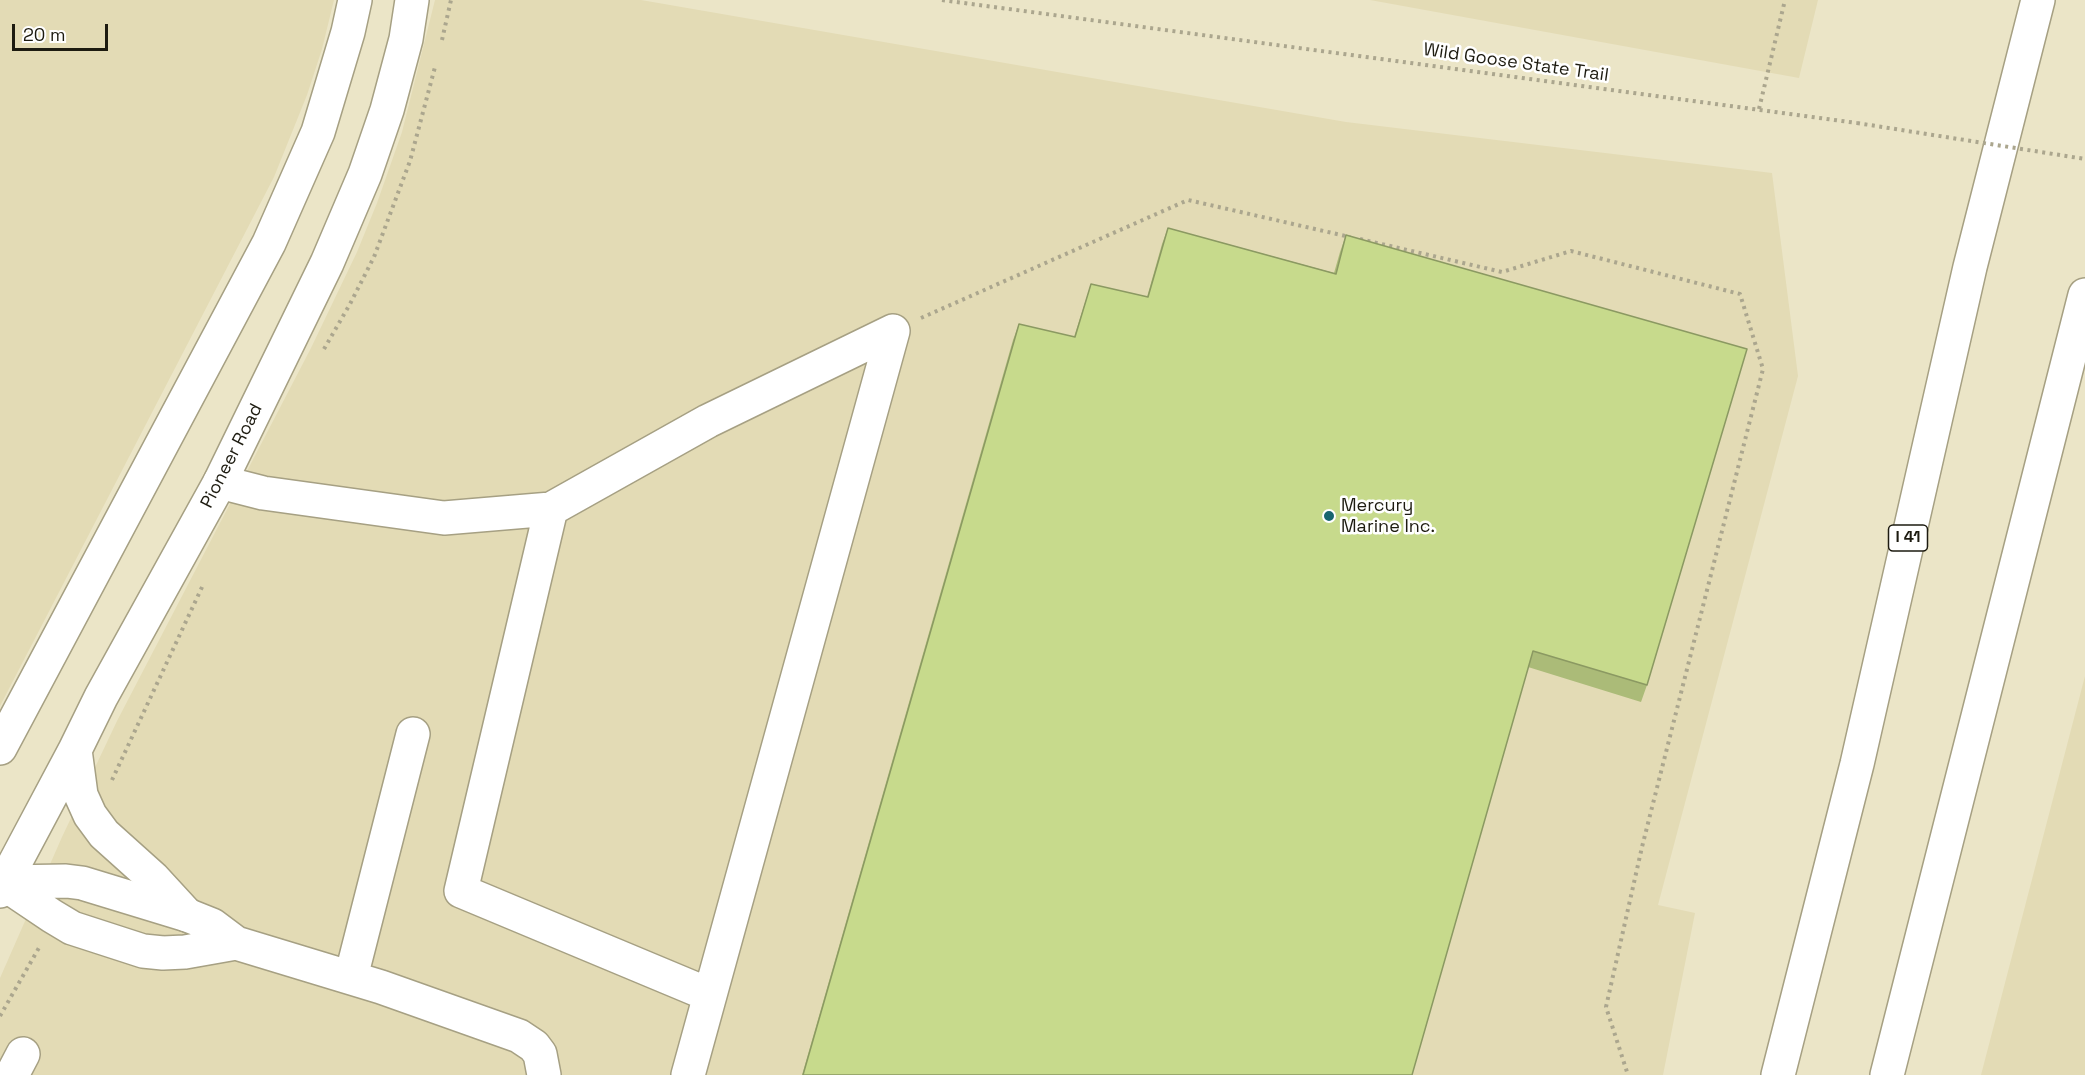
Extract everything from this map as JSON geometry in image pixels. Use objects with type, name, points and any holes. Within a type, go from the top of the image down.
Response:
[{"type":"main road","points":[[0,748],[269,243],[318,132],[348,32],[355,0]]},
{"type":"main road","name":"Pioneer Road","points":[[1,885],[75,750],[101,696],[220,482],[327,263],[365,174],[387,110],[406,39],[412,0]]},
{"type":"main road","points":[[1970,267],[2014,0]]},
{"type":"main road","name":"I 41","points":[[1778,1075],[1857,764],[1970,267],[2038,0]]},
{"type":"main road","points":[[1887,1075],[2085,294]]},
{"type":"main road","points":[[220,482],[263,493],[444,518],[551,509],[708,421],[893,331]]},
{"type":"main road","points":[[688,1075],[893,331]]},
{"type":"main road","points":[[551,509],[461,891],[710,994]]},
{"type":"main road","points":[[351,977],[413,734]]},
{"type":"main road","points":[[75,750],[81,795],[90,815],[104,834],[153,878],[187,915]]},
{"type":"main road","points":[[1,885],[66,881],[82,883],[187,915],[212,925],[236,943],[351,977],[442,1007],[519,1036],[534,1046],[540,1054],[544,1075]]},
{"type":"main road","points":[[1,885],[72,928],[142,951],[185,952],[236,943]]},
{"type":"path","name":"Wild Goose State Trail","points":[[942,0],[1759,109],[2085,159]]},
{"type":"path","points":[[1759,109],[1785,0]]},
{"type":"path","points":[[893,331],[1188,200],[1502,272],[1571,251],[1740,294],[1763,369],[1642,847],[1606,1007],[1628,1075]]},
{"type":"path","points":[[0,1016],[38,950]]},
{"type":"shaded area","points":[[0,0],[334,0],[322,49],[307,95],[274,177],[0,706]]},
{"type":"shaded area","points":[[435,0],[641,0],[1346,122],[1772,173],[1798,376],[1658,905],[1695,913],[1663,1075],[0,1075],[0,978],[62,837],[117,721],[311,348],[357,252],[402,132]]},
{"type":"shaded area","points":[[1370,0],[1818,0],[1799,78]]},
{"type":"shaded area","points":[[2085,676],[2085,1075],[1981,1075]]},
{"type":"building","name":"Mercury Marine Inc.","points":[[1168,228],[1336,274],[1346,235],[1747,349],[1647,685],[1533,651],[1412,1075],[803,1075],[1019,324],[1075,337],[1091,284],[1148,297]]},
{"type":"place","name":"Mercury Marine Inc.","points":[[1329,516]]}]
